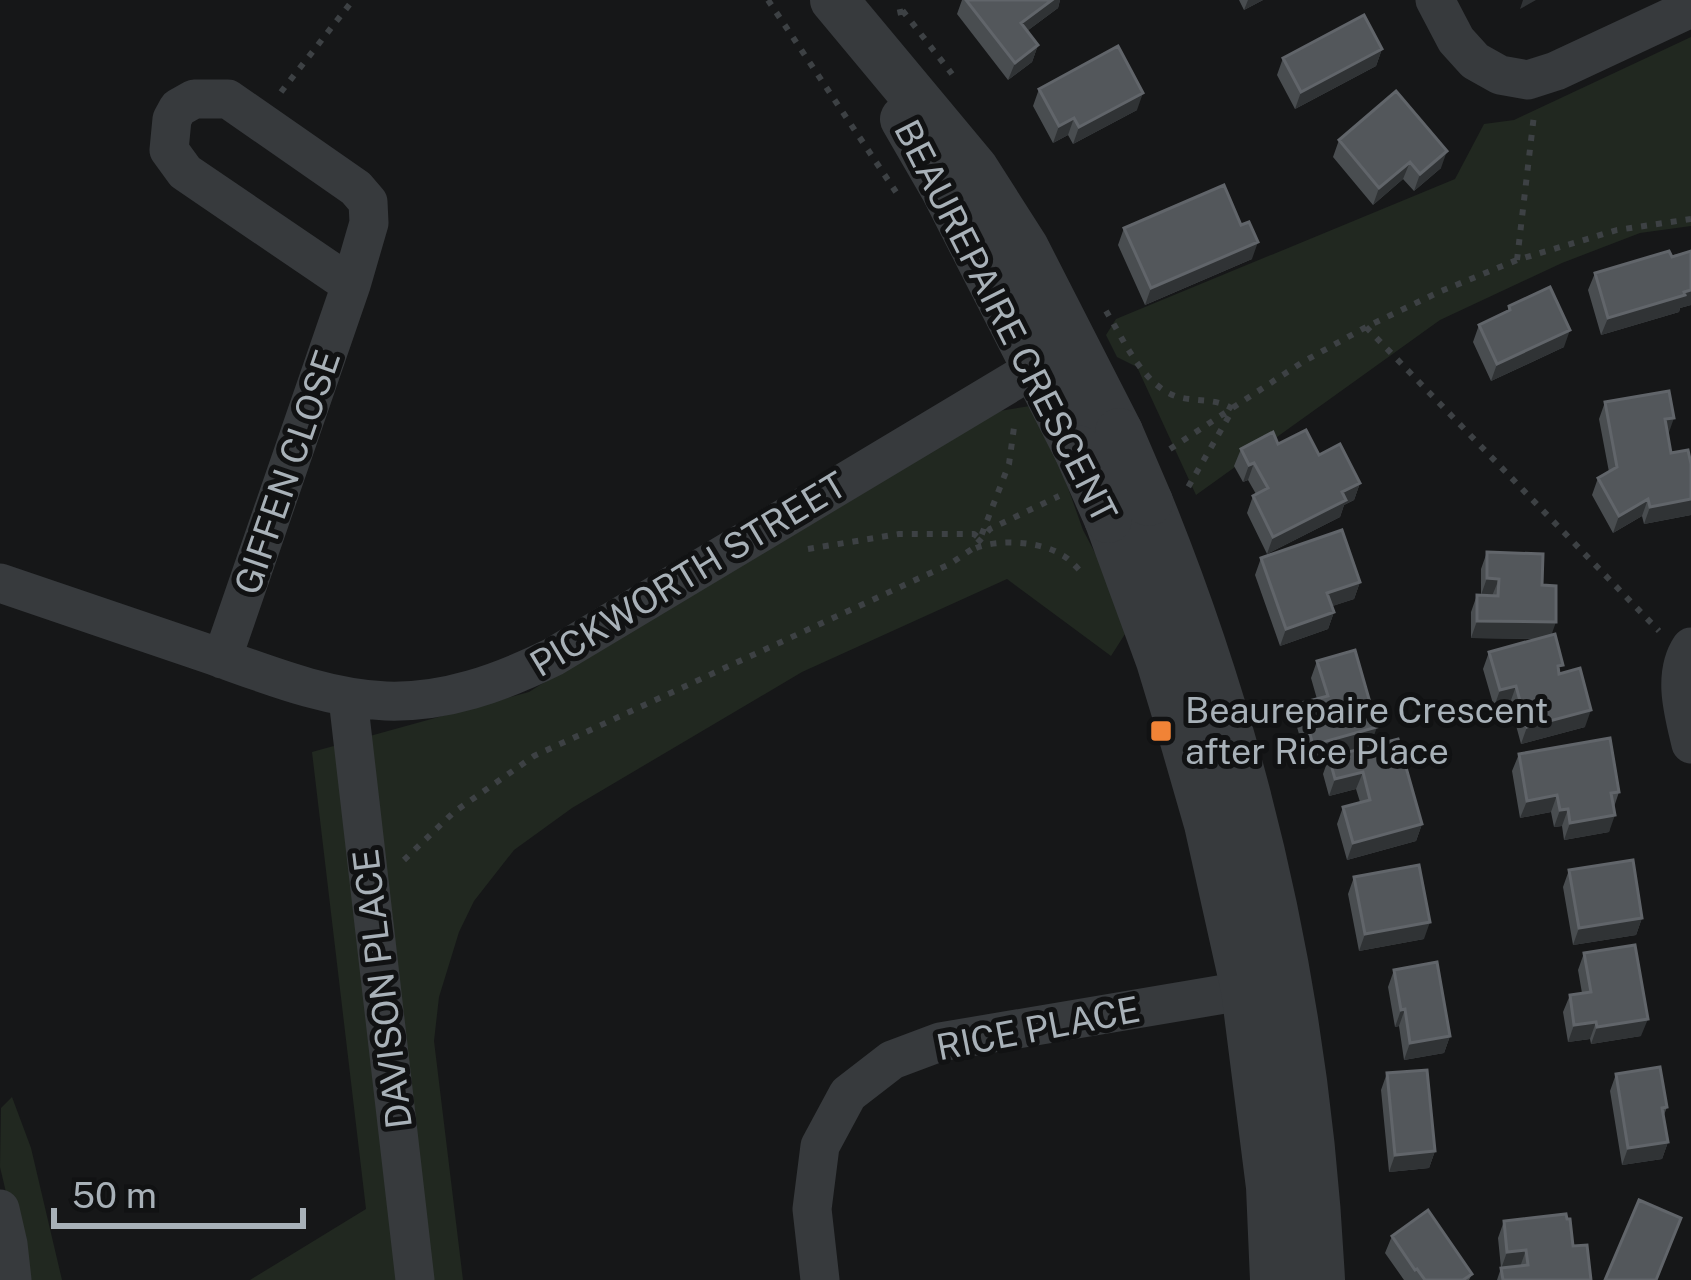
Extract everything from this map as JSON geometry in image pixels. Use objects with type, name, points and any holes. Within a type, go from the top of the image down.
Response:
[{"type":"street","points":[[1435,0],[1456,40],[1475,61],[1500,75],[1528,80],[1691,8]]},
{"type":"street","name":"BEAUREPAIRE CRESCENT","points":[[839,2],[974,168],[1025,248],[1056,355],[1118,445],[1148,504],[1214,680],[1246,792],[1267,987],[1274,1280]]},
{"type":"street","name":"GIFFEN CLOSE","points":[[222,659],[351,285],[369,223],[368,202],[356,188],[228,98],[194,99],[178,108],[169,150],[185,172],[351,285]]},
{"type":"street","name":"PICKWORTH STREET","points":[[0,583],[348,698],[390,701],[467,692],[511,678],[553,657],[1056,355]]},
{"type":"street","points":[[1688,652],[1682,702],[1691,744]]},
{"type":"street","name":"DAVISON PLACE","points":[[348,698],[416,1280]]},
{"type":"street","name":"BEAUREPAIRE CRESCENT","points":[[1267,987],[1311,1136],[1321,1280]]},
{"type":"street","name":"RICE PLACE","points":[[820,1280],[812,1209],[820,1146],[848,1094],[892,1060],[940,1042],[1267,987]]},
{"type":"street","points":[[0,1209],[12,1280]]},
{"type":"path","points":[[260,118],[353,0]]},
{"type":"path","points":[[768,0],[904,204]]},
{"type":"path","points":[[1516,260],[1535,106],[1528,103],[1528,80]]},
{"type":"path","points":[[1118,445],[1178,446],[1301,363],[1366,327],[1516,260],[1617,230],[1691,219]]},
{"type":"path","points":[[1366,327],[1688,652]]},
{"type":"path","points":[[1148,504],[1233,410]]},
{"type":"path","points":[[980,538],[1009,464],[1016,414]]},
{"type":"path","points":[[972,549],[990,529],[1062,495]]},
{"type":"path","points":[[773,524],[784,541],[803,550],[899,534],[974,534],[980,538]]},
{"type":"path","points":[[370,890],[454,812],[534,756],[950,564],[972,549],[987,544],[1040,546],[1062,555],[1087,577]]},
{"type":"shaded area","points":[[1691,37],[1691,226],[1640,233],[1562,263],[1440,320],[1196,495],[1137,367],[1117,357],[1106,335],[1116,319],[1455,179],[1484,124],[1514,120]]},
{"type":"shaded area","points":[[1030,406],[1114,589],[1125,634],[1111,656],[1007,579],[802,672],[572,808],[514,850],[474,901],[439,997],[434,1041],[463,1280],[250,1280],[366,1209],[312,752],[529,692],[711,576],[987,413]]},
{"type":"shaded area","points":[[12,1097],[31,1148],[62,1280],[23,1280],[0,1167],[1,1108]]},
{"type":"building","points":[[966,0],[1052,0],[1021,23],[1038,45],[1015,63]]},
{"type":"building","points":[[1364,15],[1382,49],[1301,92],[1283,58]]},
{"type":"building","points":[[1118,46],[1143,93],[1079,127],[1074,118],[1059,126],[1039,89]]},
{"type":"building","points":[[1396,91],[1447,151],[1420,174],[1410,162],[1379,188],[1339,140]]},
{"type":"building","points":[[1224,185],[1241,225],[1249,222],[1258,242],[1151,288],[1124,228]]},
{"type":"building","points":[[1669,251],[1672,257],[1691,251],[1691,290],[1608,318],[1595,273]]},
{"type":"building","points":[[1550,287],[1570,330],[1497,364],[1479,325]]},
{"type":"building","points":[[1669,391],[1674,418],[1665,419],[1671,453],[1688,450],[1691,499],[1650,507],[1648,499],[1619,516],[1598,478],[1617,467],[1605,402]]},
{"type":"building","points":[[1306,430],[1319,455],[1340,444],[1360,483],[1342,492],[1346,500],[1273,537],[1253,496],[1268,488],[1241,449],[1273,432],[1278,444]]},
{"type":"building","points":[[1342,530],[1360,582],[1327,593],[1334,612],[1286,629],[1261,558]]},
{"type":"building","points":[[1487,552],[1543,554],[1542,585],[1556,586],[1556,622],[1477,621],[1477,595],[1498,596],[1499,579],[1487,578]]},
{"type":"building","points":[[1555,634],[1563,665],[1558,666],[1559,674],[1580,668],[1591,710],[1527,727],[1516,686],[1500,690],[1489,652]]},
{"type":"building","points":[[1355,650],[1377,727],[1313,745],[1301,703],[1328,696],[1317,661]]},
{"type":"building","points":[[1610,738],[1619,792],[1611,793],[1615,815],[1570,823],[1568,809],[1560,810],[1557,795],[1527,801],[1519,754]]},
{"type":"building","points":[[1398,739],[1422,824],[1353,843],[1343,807],[1370,800],[1363,772],[1335,779],[1329,757]]},
{"type":"building","points":[[1633,860],[1642,918],[1579,928],[1569,870]]},
{"type":"building","points":[[1419,865],[1430,922],[1365,934],[1354,877]]},
{"type":"building","points":[[1635,945],[1648,1019],[1597,1027],[1596,1022],[1574,1025],[1570,995],[1591,992],[1584,953]]},
{"type":"building","points":[[1437,962],[1450,1036],[1410,1043],[1394,970]]},
{"type":"building","points":[[1660,1067],[1668,1142],[1628,1148],[1616,1074]]},
{"type":"building","points":[[1427,1070],[1435,1151],[1395,1155],[1387,1073]]},
{"type":"building","points":[[1639,1200],[1681,1218],[1656,1280],[1605,1280]]},
{"type":"building","points":[[1428,1210],[1472,1274],[1463,1280],[1425,1280],[1392,1236]]},
{"type":"building","points":[[1566,1214],[1573,1246],[1587,1245],[1591,1280],[1503,1280],[1501,1268],[1528,1265],[1526,1250],[1507,1252],[1504,1221]]},
{"type":"place","name":"Beaurepaire Crescent after Rice Place","points":[[1161,731]]}]
